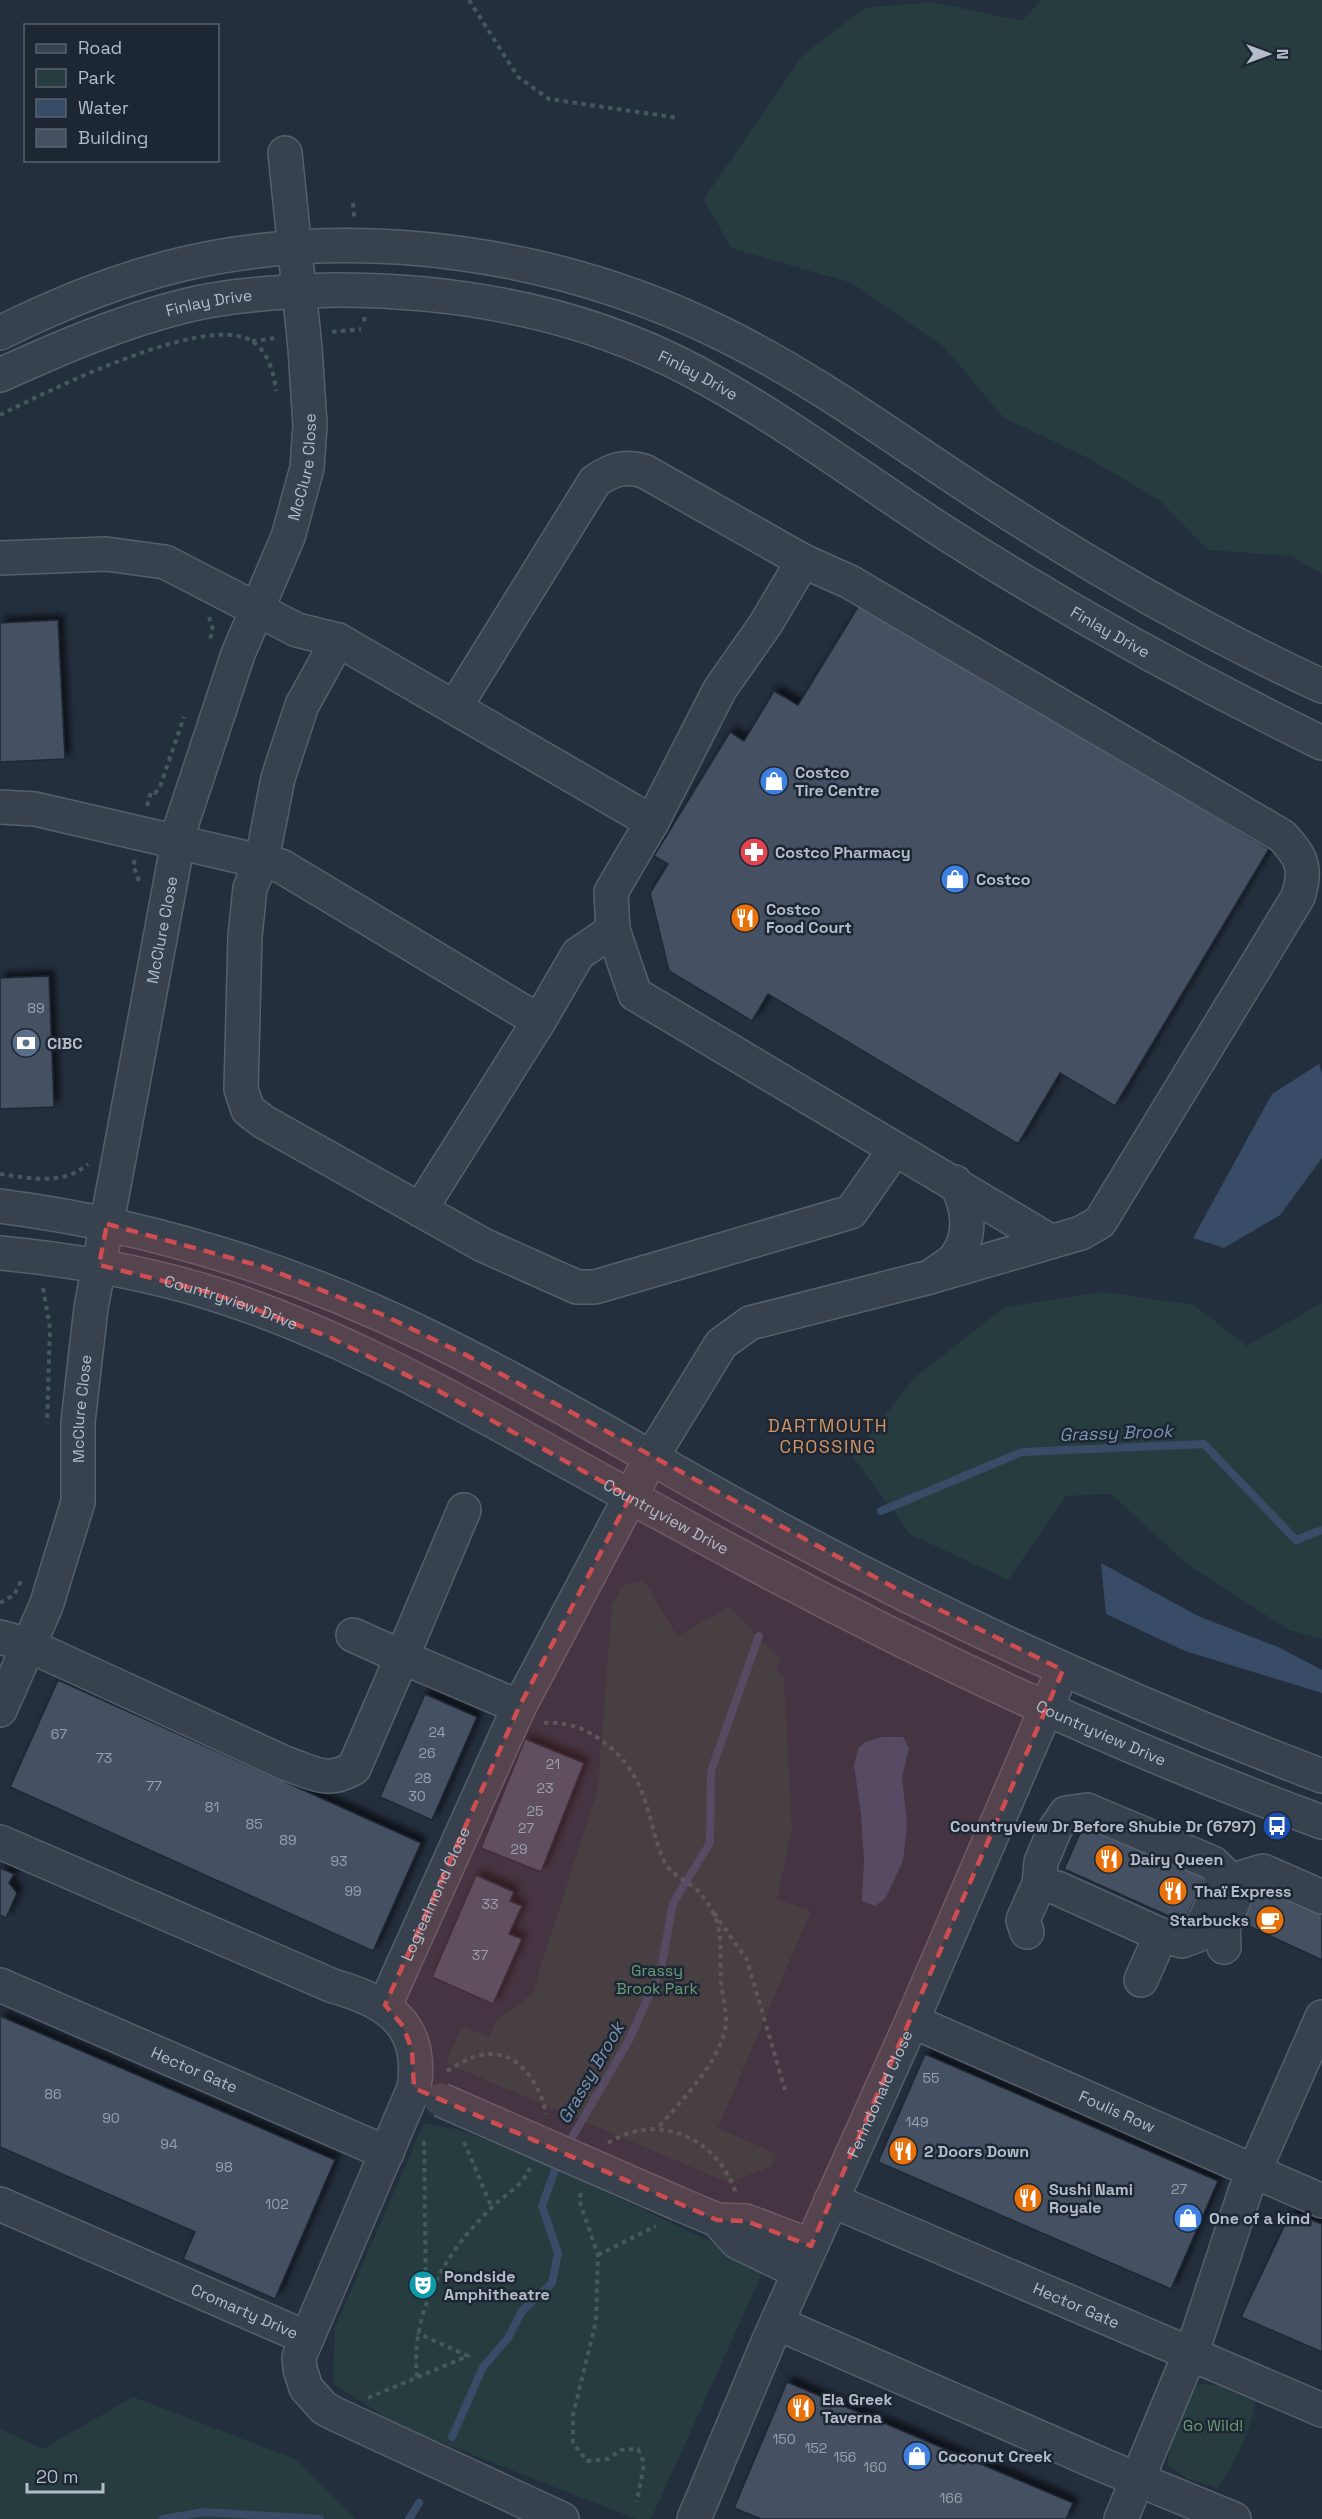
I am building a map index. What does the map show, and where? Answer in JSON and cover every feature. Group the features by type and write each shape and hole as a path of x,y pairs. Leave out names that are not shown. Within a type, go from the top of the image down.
{"street":[{"name":"McClure Close","path":"0,1710 19,1672 14,1641 46,1606 78,1502 78,1422 85,1348 178,842 238,654 288,537 307,468 310,425 300,291 285,153"},
{"path":"0,333 69,302 146,274 225,257 295,248 389,248 473,256 588,282 681,315 721,333 799,376 995,504 1114,578 1230,642 1322,686"},
{"name":"Finlay Drive","path":"0,375 77,341 149,316 221,298 300,291 411,292 492,302 574,321 655,352 694,371 769,416 951,536 1103,627 1221,692 1322,743"},
{"name":"Logiealmond Close","path":"385,2005 527,1715 630,1497 651,1458 721,1344 750,1323 930,1277 1081,1233 1100,1222 1112,1206 1298,897 1304,878 1299,853 1282,836 850,582 803,561 644,471 630,467 614,469 595,481 455,707"},
{"path":"0,558 106,554 165,562 216,604 257,608 297,630 338,640 652,822"},
{"path":"803,561 765,625 720,689 652,822 611,892 613,930 635,994 1050,1241"},
{"path":"338,640 302,705 278,778 262,860 250,888 245,937 241,1089 248,1110 264,1122 483,1245 577,1287 595,1287 851,1212 896,1149"},
{"path":"0,807 35,809 281,866 539,1021"},
{"path":"420,1210 539,1021 578,954 613,930"},
{"path":"930,1277 956,1258 968,1230 963,1197 954,1182"},
{"path":"0,1206 107,1224 181,1241 245,1261 371,1310 466,1355 835,1558 1063,1670 1322,1776"},
{"name":"Countryview Drive","path":"0,1253 99,1265 212,1293 327,1336 437,1390 812,1595 1046,1707 1196,1773 1322,1822"},
{"path":"14,1641 287,1764 318,1775 337,1777 354,1768 464,1510"},
{"path":"353,1635 527,1715"},
{"name":"Ferindonald Close","path":"694,2519 805,2259 912,2021 1063,1670"},
{"path":"1027,1932 1023,1920 1039,1884 1041,1862 1055,1829 1066,1813 1087,1810 1213,1863 1222,1872 1222,1884 1198,1935 1182,1941 1161,1935 1057,1888 1039,1884"},
{"path":"0,1842 333,1986 385,2005 403,2026 412,2050 416,2073 431,2089 668,2214 727,2208 805,2259"},
{"path":"1224,1947 1223,1928 1243,1877 1263,1871 1322,1898"},
{"path":"1142,1980 1161,1935"},
{"name":"Hector Gate","path":"0,1985 387,2153"},
{"path":"1121,2519 1190,2354 1242,2201 1322,2017"},
{"name":"Foulis Row","path":"912,2021 1322,2201"},
{"path":"307,2338 387,2153 431,2089"},
{"name":"Hector Gate","path":"831,2200 1322,2410"},
{"name":"Cromarty Drive","path":"0,2204 307,2338 299,2356 300,2369 306,2388 324,2408 562,2519"},
{"path":"777,2324 1137,2480 1234,2519"}],"path":[{"path":"469,0 518,77 549,99 679,118"},
{"path":"0,415 138,354 222,333 252,341 266,355 274,375 278,399"},
{"path":"39,1285 44,1289 50,1328 47,1433"},
{"path":"0,1604 14,1595 26,1574"},
{"path":"527,1715 567,1723 588,1731 619,1756 638,1782 665,1864 696,1890 747,1960 785,2090"},
{"path":"658,2128 699,2077 718,2049 726,2023 721,1980 722,1940 711,1908"},
{"path":"431,2089 447,2071 470,2058 488,2054 501,2055 516,2062 531,2077 544,2102 549,2125"},
{"path":"601,2147 624,2133 658,2128 690,2137 717,2158 727,2208"},
{"path":"424,2135 426,2302"},
{"path":"463,2140 492,2208"},
{"path":"417,2377 414,2356 417,2333 426,2302 458,2243 527,2177 534,2159"},
{"path":"582,2191 579,2200 598,2255 596,2321 573,2415 573,2443 586,2461 609,2459 621,2450 638,2449 644,2463 637,2502"},
{"path":"598,2255 668,2214"},
{"path":"362,2400 468,2356 417,2333"}],"highlighted area":[{"path":"107,1224 264,1267 381,1314 466,1355 897,1589 1063,1670 811,2246 746,2221 717,2220 414,2088 412,2050 403,2026 385,2005 519,1707 630,1497 437,1390 327,1336 212,1293 99,1265"}],"green space":[{"path":"1041,0 1322,0 1322,574 1292,556 1208,550 1159,500 1090,459 1003,417 944,347 852,283 731,248 704,199 803,55 864,8 933,2 1022,21"},
{"path":"1103,1292 1194,1305 1247,1346 1322,1303 1322,1639 1289,1630 1188,1565 1111,1494 1066,1496 1008,1580 910,1534 853,1457 914,1378 1005,1307"},
{"name":"Grassy Brook Park","path":"644,1580 677,1636 729,1607 781,1660 776,1668 784,1679 792,1829 777,1899 811,1911 718,2128 777,2154 772,2166 729,2183 446,2063 462,2026 489,2037 497,2020 532,1994 598,1788 612,1605 622,1586"},
{"path":"424,2123 459,2130 525,2154 765,2267 651,2519 636,2519 397,2425 333,2383 335,2327"},
{"name":"Go Wild!","path":"1198,2384 1217,2385 1256,2402 1241,2447 1231,2468 1217,2488 1188,2479 1168,2465 1177,2423"},
{"path":"133,2397 295,2459 356,2519 0,2519 0,2429 43,2449"}],"water":[{"path":"1319,1064 1322,1073 1322,1158 1280,1215 1224,1248 1193,1238 1272,1094"},
{"path":"1101,1563 1198,1616 1278,1647 1322,1670 1322,1693 1185,1651 1106,1614"},
{"path":"882,1737 903,1737 909,1748 902,1777 907,1824 903,1861 885,1899 875,1906 862,1901 864,1861 861,1814 854,1765 858,1749 865,1742"}],"building":[{"name":"Costco","path":"861,602 1269,849 1115,1106 1060,1073 1018,1144 768,994 752,1021 669,971 650,893 668,864 654,856 730,732 744,741 774,691 798,705"},
{"path":"58,620 65,759 0,762 0,623"},
{"name":"CIBC","path":"49,976 54,1107 0,1109 0,978"},
{"path":"58,1680 421,1843 373,1951 10,1787"},
{"path":"425,1694 477,1717 432,1820 380,1797"},
{"path":"525,1739 584,1763 541,1872 481,1848"},
{"path":"1086,1820 1206,1875 1184,1923 1064,1869"},
{"path":"0,1868 14,1874 9,1883 17,1893 6,1918 0,1915"},
{"path":"476,1875 514,1892 510,1901 522,1906 509,1934 522,1939 493,2004 432,1977"},
{"path":"1259,1879 1322,1908 1322,1960 1240,1922"},
{"path":"0,2016 335,2160 275,2299 183,2259 195,2232 0,2147"},
{"path":"925,2054 1218,2181 1171,2289 878,2162"},
{"path":"1291,2212 1322,2224 1322,2352 1241,2317"},
{"path":"787,2382 1073,2503 1066,2519 761,2519 734,2508"}],"waterway":[{"name":"Grassy Brook","path":"881,1511 1022,1452 1204,1444 1296,1540 1322,1530"},
{"name":"Grassy Brook","path":"567,2146 629,2040 661,1969 673,1903 710,1843 711,1771 759,1636"},
{"name":"Grassy Brook","path":"452,2437 483,2367 508,2338 522,2311 552,2283 558,2253 542,2206 559,2159"},
{"name":"Grassy Brook","path":"409,2519 419,2503"},
{"name":"Grassy Brook","path":"163,2519 204,2512 320,2519"}],"place":[{"name":"Costco Tire Centre","path":"774,781"},
{"name":"Costco Pharmacy","path":"754,852"},
{"name":"Costco","path":"955,879"},
{"name":"Costco Food Court","path":"745,918"},
{"name":"CIBC","path":"26,1043"},
{"name":"Countryview Dr Before Shubie Dr (6797)","path":"1277,1826"},
{"name":"Dairy Queen","path":"1109,1859"},
{"name":"Thaï Express","path":"1173,1891"},
{"name":"Starbucks","path":"1270,1920"},
{"name":"2 Doors Down","path":"903,2151"},
{"name":"Sushi Nami Royale","path":"1028,2198"},
{"name":"One of a kind","path":"1188,2218"},
{"name":"Pondside Amphitheatre","path":"423,2285"},
{"name":"Ela Greek Taverna","path":"801,2408"},
{"name":"Coconut Creek","path":"917,2456"}],"district":[{"name":"DARTMOUTH CROSSING","path":"828,1436"}]}
